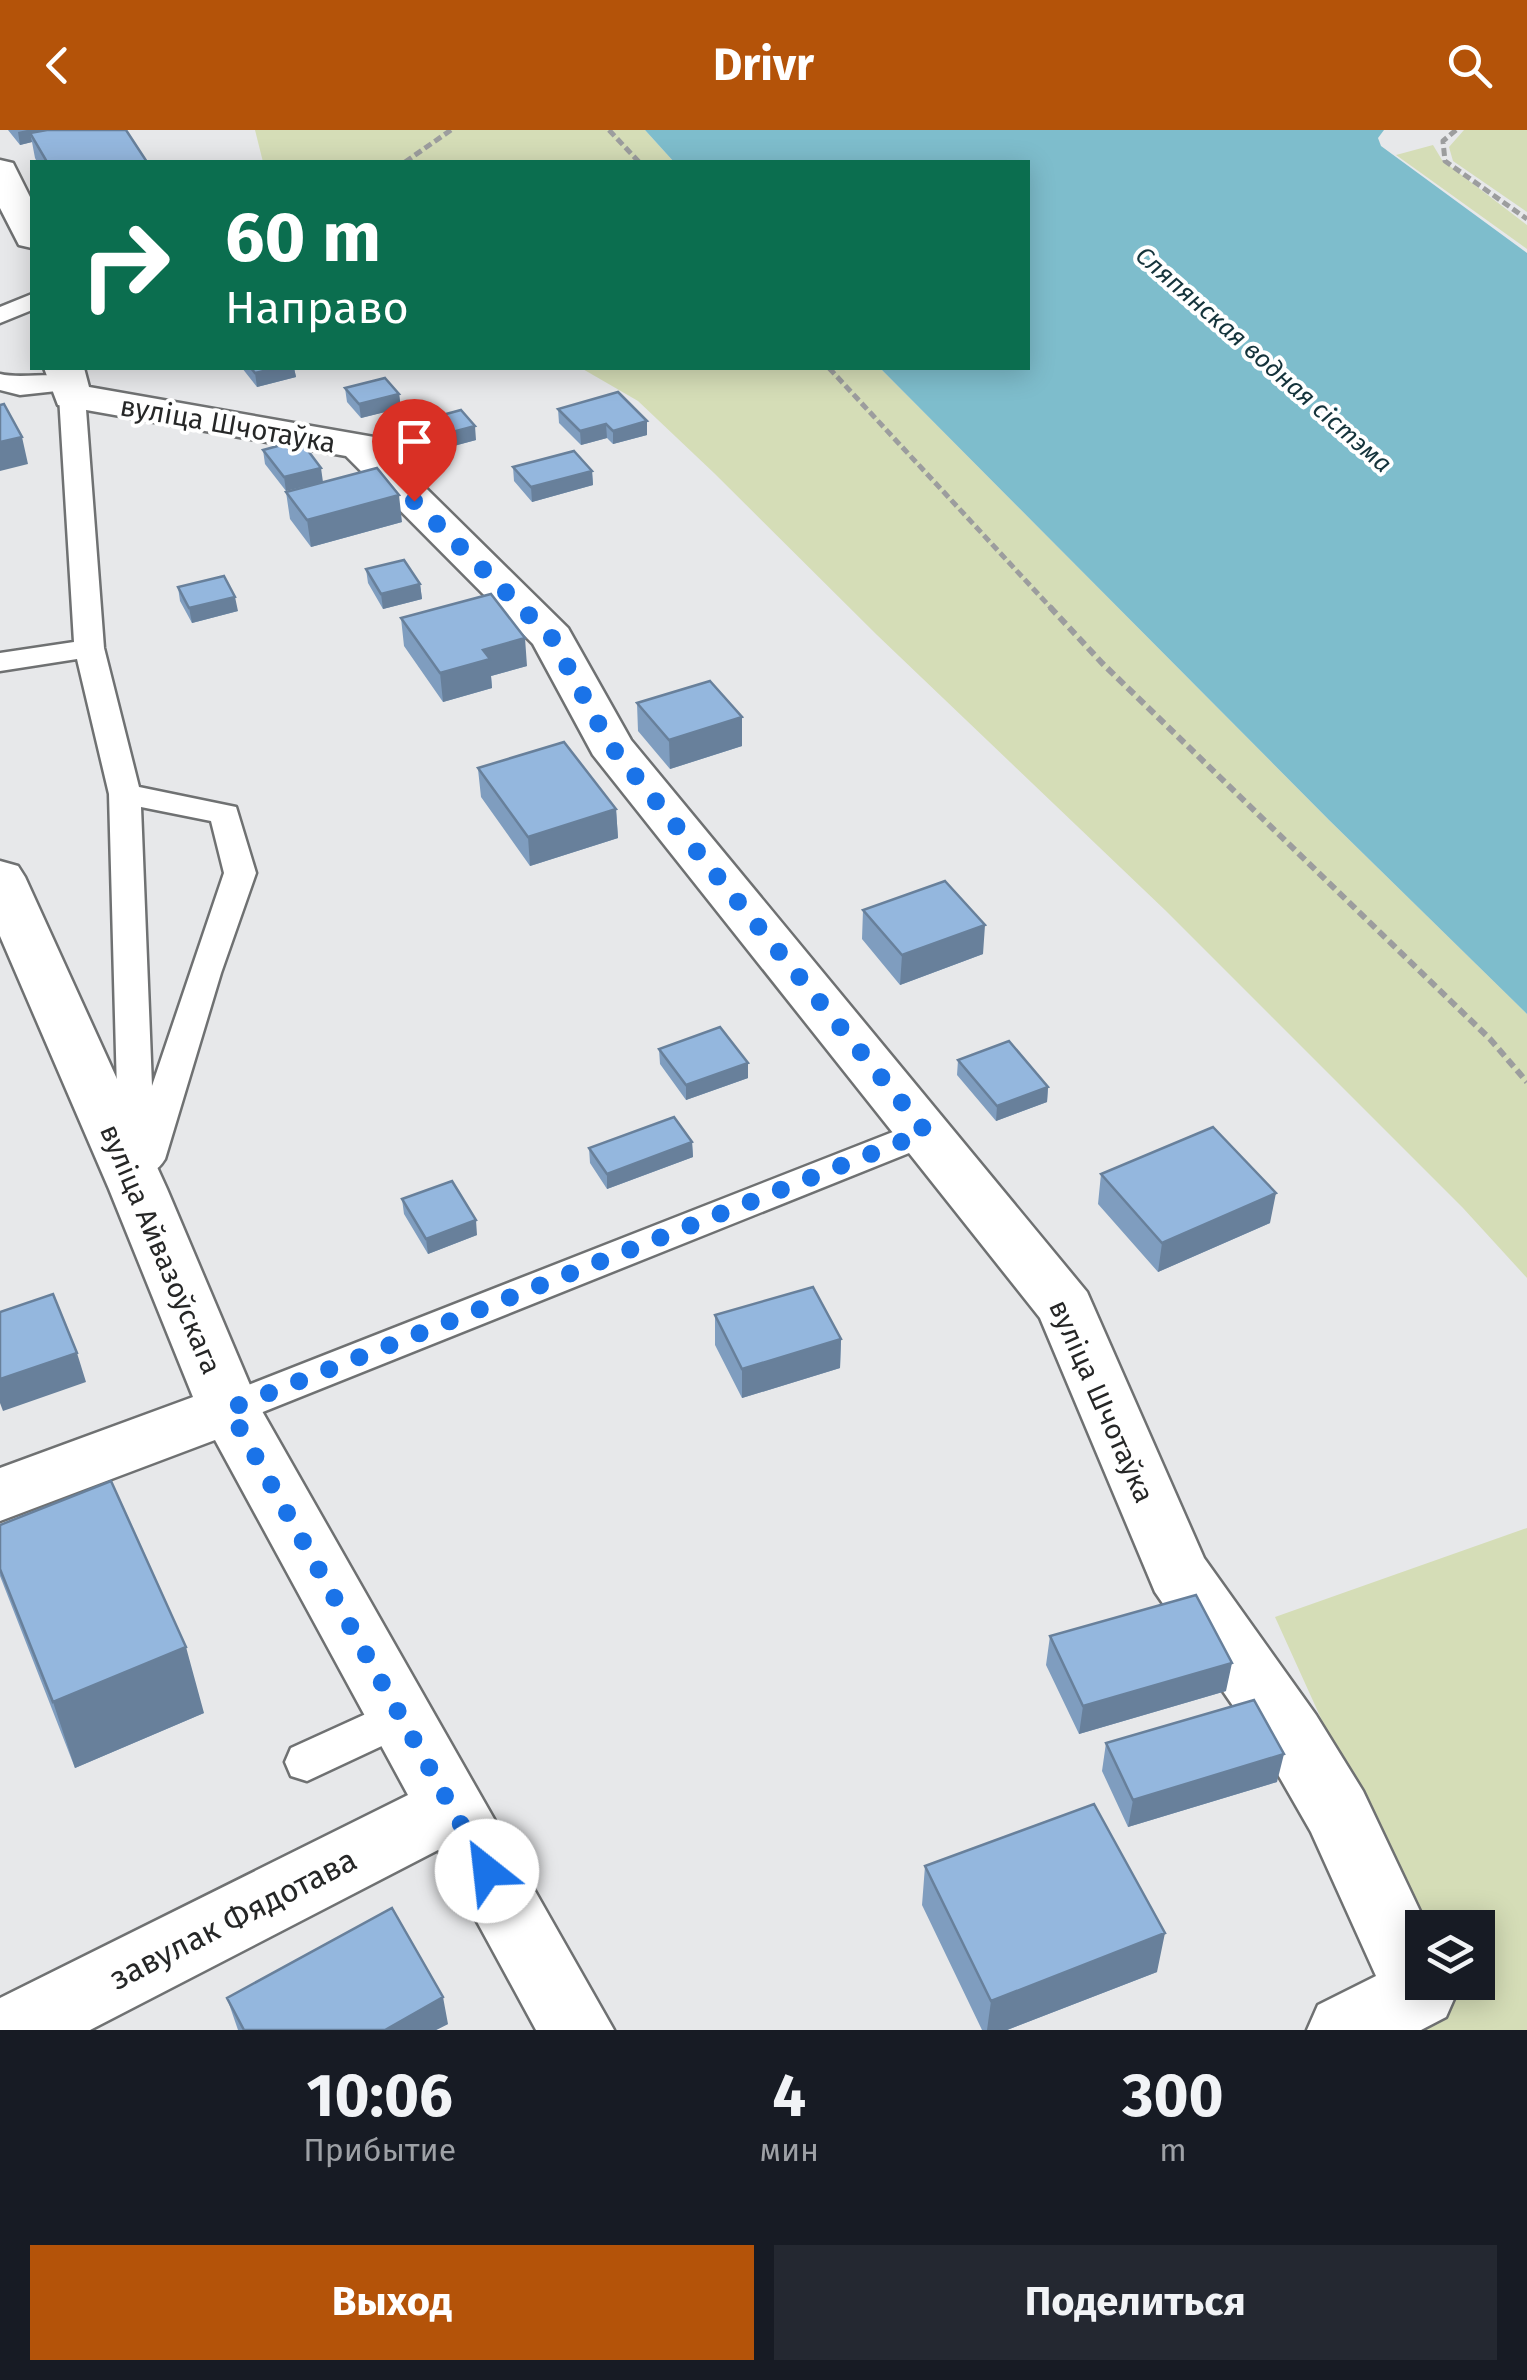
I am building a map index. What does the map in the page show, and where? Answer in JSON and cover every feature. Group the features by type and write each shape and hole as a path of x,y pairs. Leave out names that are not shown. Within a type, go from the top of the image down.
{"street":[{"path":"0,171 30,234"},
{"name":"вуліца Шчотаўка","path":"67,382 359,446 552,638 610,745 1066,1308 1178,1574 1292,1736 1338,1814 1420,1992 1345,2030"},
{"name":"вуліца Айвазоўскага","path":"0,877 138,1189 229,1409 576,2030"},
{"path":"0,1495 229,1409"},
{"name":"завулак Фядотава","path":"14,2030 452,1808"}],"lane":[{"path":"0,316 30,302"},
{"path":"0,382 20,387 67,382 89,648 125,794 138,1189"},
{"path":"0,662 89,648"},
{"path":"125,794 225,814 240,873 198,991 138,1189"},
{"path":"229,1409 926,1132"},
{"path":"307,1762 401,1717"}],"path":[{"path":"406,160 451,130"},
{"path":"610,130 637,160"},
{"path":"1456,130 1443,141 1440,151 1445,161 1527,219"},
{"path":"831,370 1102,664 1490,1039 1527,1082"}],"green space":[{"path":"255,130 645,130 672,160 262,160"},
{"path":"1464,130 1527,130 1527,212 1453,161 1449,147"},
{"path":"1433,145 1442,160 1527,225 1527,249 1396,155"},
{"path":"584,370 882,370 1527,1014 1527,1278 1463,1208 1165,910 638,401"},
{"path":"1527,1528 1527,2030 1408,2030 1453,2007 1450,2000 1495,2000 1495,1910 1408,1910 1275,1617"}],"water":[{"name":"Сляпянская водная сістэма","path":"645,130 1384,130 1378,138 1381,146 1527,253 1527,1014 882,370 1030,370 1030,160 672,160"}],"building":[{"path":"126,130 146,160 46,160 30,133"},
{"path":"385,378 399,394 359,404 345,388"},
{"path":"618,392 647,421 613,431 606,424 580,431 558,409"},
{"path":"4,404 22,437 0,442 0,405"},
{"path":"461,410 475,426 411,443 398,427"},
{"path":"300,440 321,468 284,477 263,450"},
{"path":"574,451 592,471 531,487 513,467"},
{"path":"377,468 399,495 307,520 286,492"},
{"path":"404,560 420,584 381,594 366,569"},
{"path":"224,576 235,597 189,608 178,587"},
{"path":"491,594 525,638 483,650 490,659 440,673 401,618"},
{"path":"710,681 742,717 669,740 637,703"},
{"path":"564,742 616,809 528,837 478,768"},
{"path":"945,881 985,925 902,955 863,910"},
{"path":"720,1027 748,1063 686,1085 659,1049"},
{"path":"1009,1041 1048,1087 997,1106 958,1060"},
{"path":"674,1117 692,1142 607,1174 589,1148"},
{"path":"1213,1127 1276,1193 1162,1243 1101,1174"},
{"path":"452,1181 476,1220 426,1239 402,1199"},
{"path":"813,1287 841,1339 742,1369 715,1315"},
{"path":"53,1294 77,1353 0,1379 0,1312"},
{"path":"111,1481 186,1647 53,1702 0,1569 0,1525"},
{"path":"1196,1595 1232,1663 1083,1706 1050,1636"},
{"path":"1254,1700 1284,1754 1133,1800 1106,1743"},
{"path":"1094,1804 1165,1933 991,2001 925,1866"},
{"path":"392,1908 443,1997 385,2030 244,2030 227,1998"}],"route":[{"path":"414,501 552,638 610,745 926,1132 229,1409 487,1871"}]}
